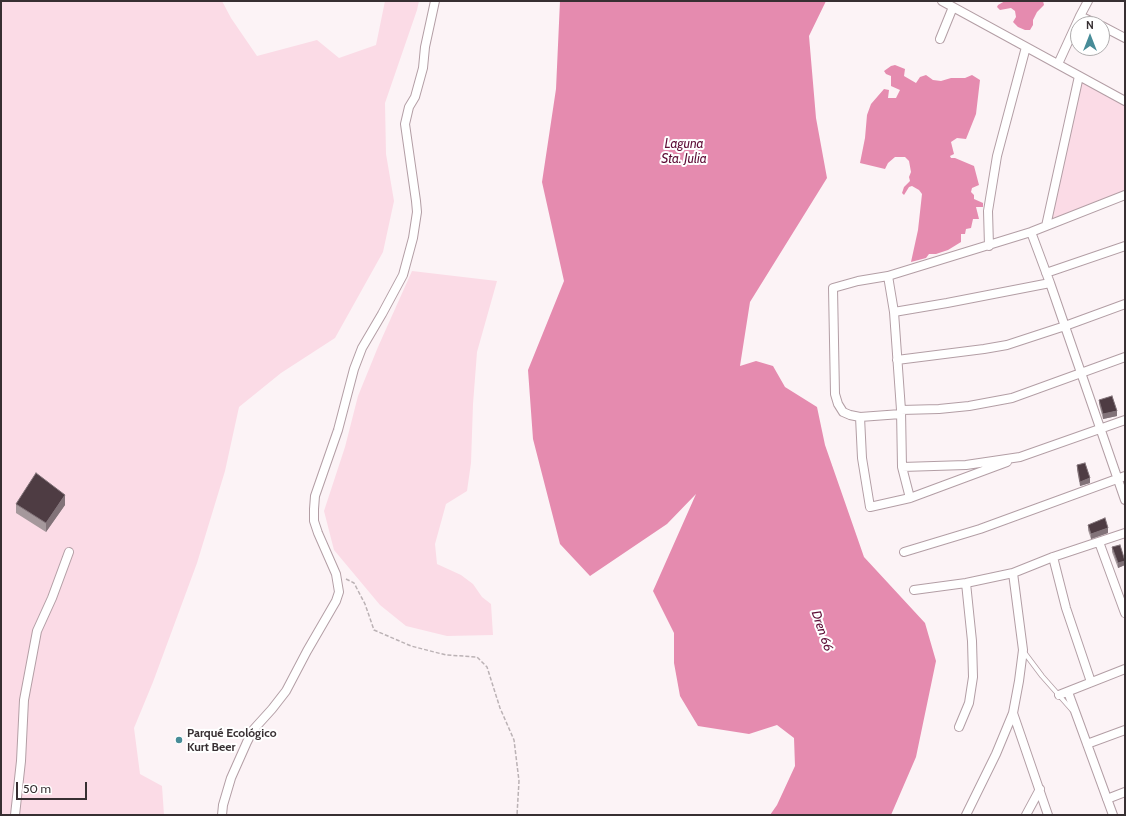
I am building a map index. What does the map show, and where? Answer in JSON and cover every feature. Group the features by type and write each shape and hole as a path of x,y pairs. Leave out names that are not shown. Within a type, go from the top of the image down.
{"street":[{"path":"222,815 223,805 231,778 252,730 272,709 286,691 336,601 339,592 336,574 314,521 315,496 338,430 362,348 403,275 413,238 417,212 405,124 409,107 414,97 423,68 425,47 435,1"},
{"path":"942,1 1125,100"},
{"path":"1080,16 1088,1"},
{"path":"940,39 953,7"},
{"path":"1110,30 1125,38"},
{"path":"1058,64 1070,38"},
{"path":"989,246 988,211 997,156 1026,47"},
{"path":"1046,226 1079,76"},
{"path":"1125,195 1031,232 989,246 888,276 858,281 833,288 835,394 843,412 860,417 969,406 1012,398 1125,357"},
{"path":"1031,232 1100,429 1121,478 1125,500"},
{"path":"1046,273 1125,246"},
{"path":"888,276 894,312 901,412 902,467 910,498"},
{"path":"894,312 947,304 1050,283"},
{"path":"897,360 1007,345 1125,304"},
{"path":"860,417 862,458 870,507 910,498 1125,420"},
{"path":"902,467 966,465 1020,457"},
{"path":"904,552 980,529 1121,478"},
{"path":"914,590 966,583 1013,573 1053,557 1125,533"},
{"path":"1099,542 1125,613"},
{"path":"15,815 21,760 24,700 37,631 52,598 69,552"},
{"path":"1053,557 1066,608 1090,682"},
{"path":"966,815 996,754 1013,713 1023,650 1013,573"},
{"path":"960,727 969,703 973,677 972,641 966,583"},
{"path":"1059,695 1125,669"},
{"path":"1068,692 1113,815"},
{"path":"1013,713 1048,815"},
{"path":"1087,744 1125,730"},
{"path":"1026,815 1040,789"},
{"path":"1107,798 1125,792"}],"lane":[{"path":"1023,650 1042,676 1077,716"}],"path":[{"path":"336,574 354,583 366,604 374,630 411,646 446,655 477,657 487,667 500,708 514,740 519,781 517,815"}],"shaded area":[{"path":"1,1 222,1 231,18 257,56 317,40 339,58 376,45 385,1 419,1 385,103 386,154 394,201 383,252 335,338 281,373 239,407 225,471 197,563 153,682 134,728 140,774 162,786 164,815 1,815"},
{"path":"1081,80 1125,104 1125,192 1051,221"},
{"path":"412,271 497,281 477,352 471,463 467,491 446,504 435,544 437,564 461,575 473,584 482,597 491,604 493,635 447,636 406,626 380,605 334,550 324,511 345,447 358,396"}],"water":[{"name":"Laguna Sta. Julia","path":"560,1 826,1 809,36 816,118 827,178 750,302 740,366 756,361 773,366 785,387 817,407 825,445 864,557 925,623 936,661 916,757 891,815 770,815 777,805 795,766 794,738 777,725 749,734 698,726 680,696 674,663 674,633 653,591 696,494 667,524 590,576 560,544 533,439 528,370 564,281 542,182 556,89"},
{"path":"1005,1 1043,1 1044,5 1037,12 1030,30 1025,30 1018,27 1013,22 1016,17 1015,11 1011,8 1000,10 997,7"},
{"path":"895,65 905,69 904,76 916,83 920,77 926,75 933,80 941,81 951,78 965,78 972,75 980,80 976,114 966,139 957,138 951,142 954,154 950,156 951,158 955,158 974,166 979,185 972,188 971,192 974,195 974,199 983,203 983,207 976,207 979,219 973,219 971,228 966,229 965,234 961,234 961,242 948,250 936,254 929,254 926,258 911,262 918,230 922,194 919,190 912,186 909,187 904,195 902,193 904,187 910,181 909,177 911,172 909,161 905,157 895,157 888,163 885,169 860,163 865,138 867,115 871,104 884,89 889,90 888,98 896,98 900,90 891,86 891,76 886,74 884,71"}],"building":[{"path":"1112,396 1117,411 1103,414 1099,400"},
{"path":"1085,463 1090,478 1080,482 1077,465"},
{"path":"36,473 65,495 46,523 16,504"},
{"path":"1105,518 1108,528 1091,534 1088,525"},
{"path":"1120,545 1125,561 1118,563 1112,547"}],"place":[{"name":"Parqué Ecológico Kurt Beer","path":"179,740"}],"water label":[{"name":"Dren 66","path":"822,631"}]}
